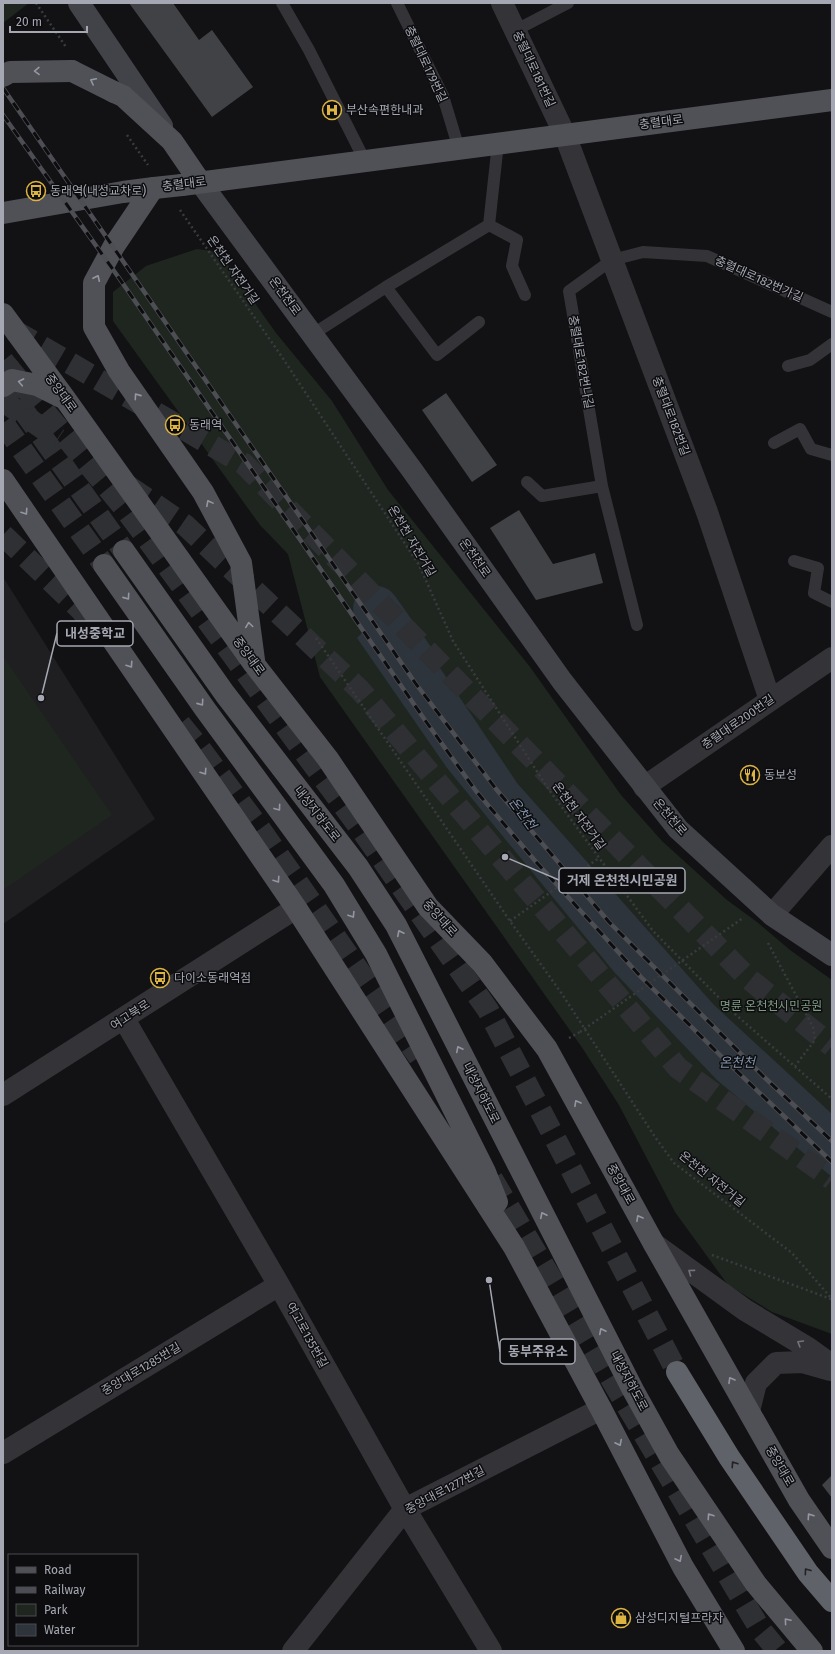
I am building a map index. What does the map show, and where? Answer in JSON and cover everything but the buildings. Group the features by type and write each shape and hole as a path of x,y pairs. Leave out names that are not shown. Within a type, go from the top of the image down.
{"highway":[{"path":"677,1372 729,1457 808,1574 832,1601"}],"main road":[{"path":"3,76 10,72 71,62 114,92 123,96 172,141 191,184"},
{"name":"충렬대로","path":"3,213 123,192 152,182 191,184 498,143 830,102"},
{"path":"152,182 94,283 94,327 119,371 203,492 241,563 254,664"},
{"name":"중앙대로","path":"3,314 254,664 328,759 428,907 482,963 547,1049 654,1244 799,1500 832,1548"},
{"path":"3,386 12,380 37,385 66,400"},
{"path":"3,480 296,908 514,1247 601,1409 683,1567 734,1651"},
{"name":"내성지하도로","path":"124,551 225,694 358,867 396,925 633,1390 669,1455 756,1584 812,1651"},
{"path":"104,565 205,709 334,885 376,954 485,1172 514,1247"}],"street":[{"path":"79,3 172,141"},
{"name":"충렬대로181번길","path":"502,3 565,135"},
{"name":"충렬대로182번길","path":"565,135 707,512 770,700"},
{"name":"온천천로","path":"191,184 313,334 562,681 678,829 772,915 832,955"},
{"name":"충렬대로200번길","path":"644,787 832,658"},
{"path":"772,915 832,846"},
{"name":"여고북로","path":"3,1095 296,908"},
{"name":"여고로135번길","path":"124,1019 279,1285 405,1509 491,1651"},
{"path":"654,1244 745,1310 808,1348 832,1365"},
{"name":"중앙대로1285번길","path":"3,1453 279,1285"},
{"path":"749,1411 756,1383 776,1363 802,1362 832,1371"},
{"name":"중앙대로1277번길","path":"293,1651 405,1509 601,1409"}],"lane":[{"path":"282,3 309,50 365,161"},
{"name":"충렬대로179번길","path":"397,3 442,96 459,149"},
{"path":"516,30 568,3"},
{"path":"489,225 498,143"},
{"path":"313,334 386,287 489,225"},
{"path":"489,225 517,240 512,266 525,295"},
{"name":"충렬대로182번가길","path":"612,260 643,252 707,256 832,312"},
{"name":"충렬대로182번나길","path":"612,260 569,291 602,486 638,625"},
{"path":"386,287 437,355 479,322"},
{"path":"788,366 810,360 832,344"},
{"path":"774,443 800,429 810,449 832,455"},
{"path":"527,482 542,496 602,486"},
{"path":"794,562 818,568 814,593 832,602"}],"path":[{"path":"36,3 71,62"},
{"path":"123,129 152,182"},
{"name":"온천천 자전거길","path":"178,207 282,357 419,565 453,641 546,787 653,931 735,1014 832,1099"},
{"name":"온천천 자전거길","path":"316,638 510,921 562,994 655,1137 674,1163 792,1253 832,1299"},
{"path":"510,921 599,858"},
{"path":"772,915 763,934 813,1028 815,1040 794,1066"},
{"path":"580,1032 743,918"},
{"name":"온천천 자전거길","path":"708,1253 832,1299"}],"shaded area":[{"path":"3,577 155,819 3,924"}],"green space":[{"path":"3,3 29,3 3,23"},
{"name":"명륜 온천천시민공원","path":"197,249 219,252 276,333 332,401 388,490 530,667 621,795 662,841 727,900 757,922 790,950 832,980 832,1334 772,1312 728,1285 675,1212 619,1105 581,1046 320,677 288,554 260,525 113,321 113,292 146,266"},
{"path":"3,656 112,815 3,890"}],"water":[{"name":"온천천","path":"396,606 424,644 517,783 714,1005 832,1114 832,1177 717,1080 615,973 447,768 357,638 379,615"}],"waterway":[{"name":"온천천","path":"376,609 417,667"}],"tunnel":[{"path":"13,330 244,464 749,979 832,1046"},
{"path":"3,361 126,510 363,832 488,1010 677,1372"},
{"path":"3,382 124,551"},
{"path":"3,401 58,439"},
{"path":"3,423 104,565"},
{"path":"128,486 185,525 360,690 678,1068 832,1179"},
{"path":"3,535 81,610 94,626"},
{"path":"180,724 260,829 419,1057"},
{"path":"492,1179 760,1629 778,1651"}],"railway":[{"path":"3,88 416,684 496,789 609,922 763,1076 832,1141"},
{"path":"3,115 119,278 427,723 476,791 537,863 641,977 832,1162"}],"place":[{"name":"부산속편한내과","path":"332,110"},
{"name":"동래역(내성교차로)","path":"36,191"},
{"name":"동래역","path":"175,425"},
{"name":"내성중학교","path":"41,698"},
{"name":"동보성","path":"750,775"},
{"name":"거제 온천천시민공원","path":"505,857"},
{"name":"다이소동래역점","path":"160,978"},
{"name":"동부주유소","path":"489,1280"},
{"name":"삼성디지털프라자","path":"621,1618"}]}
